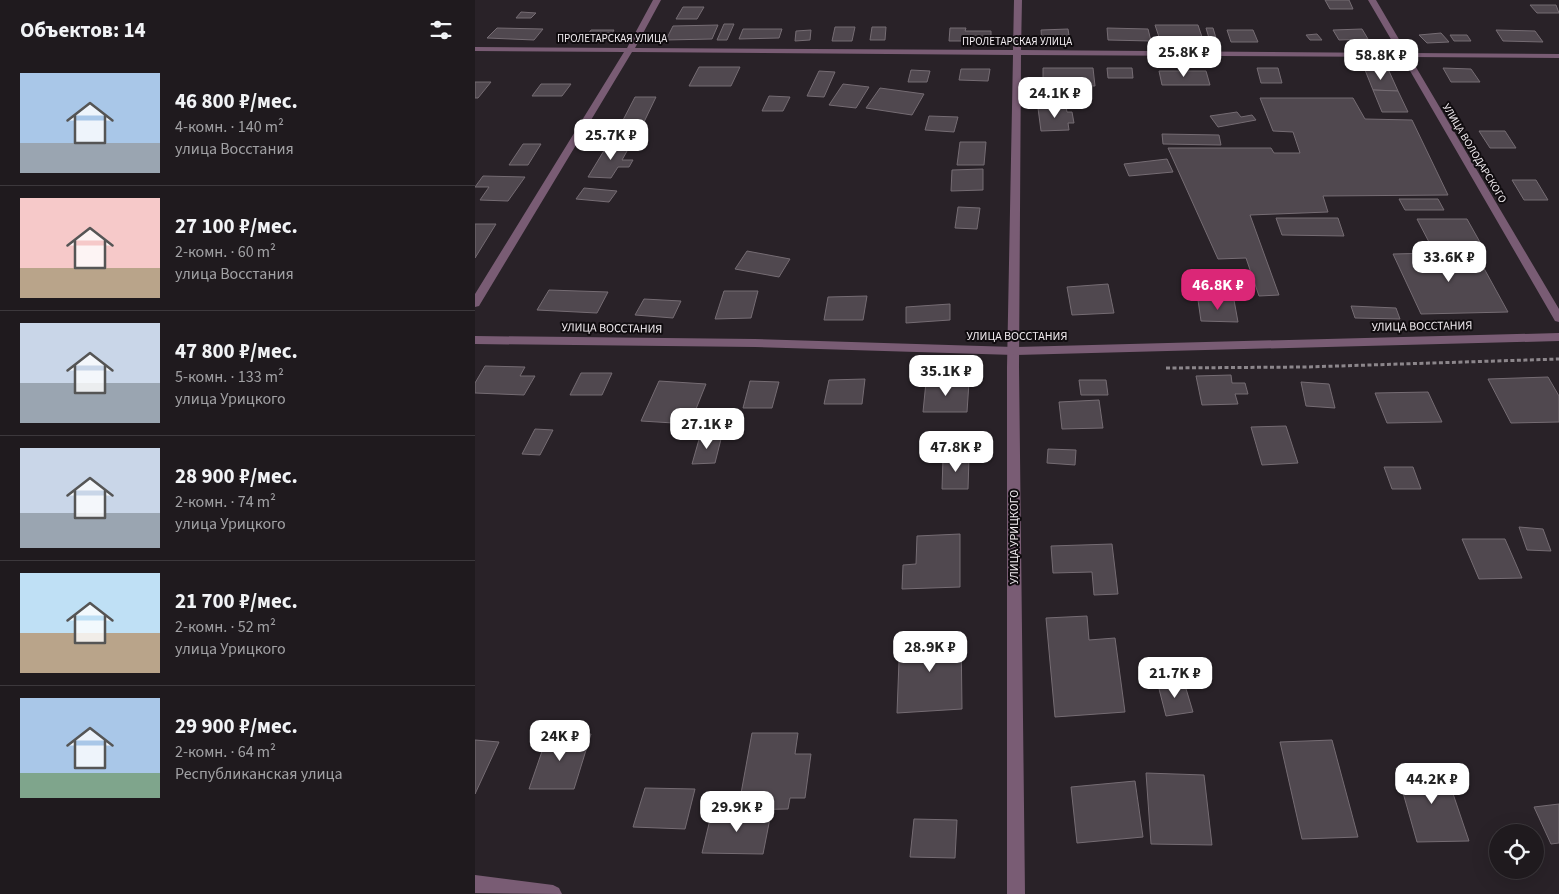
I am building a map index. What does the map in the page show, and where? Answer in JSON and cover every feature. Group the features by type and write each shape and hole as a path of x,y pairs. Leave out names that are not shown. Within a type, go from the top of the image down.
{"street":[{"path":"475,303 630,49 657,0"},
{"name":"УЛИЦА УРИЦКОГО","path":"1016,894 1013,318 1018,0"},
{"name":"УЛИЦА ВОЛОДАРСКОГО","path":"1372,0 1559,318"},
{"name":"ПРОЛЕТАРСКАЯ УЛИЦА","path":"475,49 1559,56"},
{"name":"УЛИЦА ВОССТАНИЯ","path":"475,340 755,343 1014,351 1559,337"},
{"path":"475,884 553,894"}],"path":[{"path":"1161,368 1306,367 1559,359"}],"building":[{"path":"1325,0 1349,0 1353,9 1330,9"},
{"path":"1530,5 1556,5 1559,13 1537,13"},
{"path":"683,7 704,7 697,19 676,19"},
{"path":"521,12 536,13 531,18 516,18"},
{"path":"724,24 734,24 727,40 717,40"},
{"path":"718,25 712,39 666,40 673,26"},
{"path":"1155,25 1198,25 1203,40 1160,40"},
{"path":"835,27 855,27 852,41 832,41"},
{"path":"872,27 886,27 885,40 870,40"},
{"path":"497,28 543,29 534,40 487,38"},
{"path":"950,28 966,28 965,31 991,31 991,41 949,41"},
{"path":"1107,28 1148,29 1151,41 1108,40"},
{"path":"1206,28 1213,28 1216,38 1209,38"},
{"path":"743,29 782,29 779,38 739,39"},
{"path":"1068,29 1070,42 1042,43 1041,30"},
{"path":"1362,29 1368,39 1339,40 1333,30"},
{"path":"591,30 614,30 609,39 585,39"},
{"path":"811,30 810,40 795,41 796,31"},
{"path":"1227,30 1253,30 1258,42 1231,42"},
{"path":"1496,30 1535,31 1543,42 1503,41"},
{"path":"1441,33 1449,42 1427,43 1419,35"},
{"path":"1317,34 1322,40 1310,40 1306,35"},
{"path":"1450,35 1467,35 1471,41 1454,41"},
{"path":"699,67 740,67 731,86 689,86"},
{"path":"1043,68 1093,68 1095,86 1083,86 1082,78 1043,78"},
{"path":"1107,68 1132,68 1133,78 1108,78"},
{"path":"1257,68 1278,68 1282,83 1261,83"},
{"path":"1443,68 1471,69 1480,82 1451,82"},
{"path":"961,69 990,69 988,81 959,80"},
{"path":"911,70 930,71 927,82 908,82"},
{"path":"1365,70 1389,71 1398,91 1373,90"},
{"path":"819,71 835,72 824,97 807,96"},
{"path":"1159,71 1206,71 1210,85 1162,85"},
{"path":"475,82 491,82 478,98 475,98"},
{"path":"541,84 571,84 562,96 532,96"},
{"path":"843,84 869,87 856,108 829,105"},
{"path":"880,88 924,94 912,115 866,108"},
{"path":"1373,90 1398,91 1408,112 1382,112"},
{"path":"769,96 790,97 783,111 762,111"},
{"path":"635,97 656,97 644,122 622,122"},
{"path":"1260,98 1353,98 1365,119 1412,120 1448,195 1323,196 1328,212 1250,215 1279,295 1259,296 1246,258 1218,259 1168,148 1271,148 1274,153 1300,153 1293,132 1273,131"},
{"path":"1066,107 1067,112 1072,112 1074,123 1068,123 1069,130 1041,131 1038,108"},
{"path":"1237,112 1241,117 1252,115 1256,120 1218,127 1210,116"},
{"path":"929,116 958,117 954,132 925,130"},
{"path":"1479,131 1505,131 1516,148 1490,148"},
{"path":"1162,134 1219,135 1221,145 1163,144"},
{"path":"960,142 986,142 984,165 957,165"},
{"path":"523,144 541,144 528,165 509,165"},
{"path":"608,144 631,144 622,160 633,160 629,167 618,167 611,178 588,177"},
{"path":"1167,159 1173,172 1129,176 1124,164"},
{"path":"983,169 983,190 951,191 952,170"},
{"path":"483,176 525,177 508,201 480,200 489,187 475,187"},
{"path":"1512,180 1536,180 1548,200 1524,200"},
{"path":"584,188 617,191 609,202 576,199"},
{"path":"1399,199 1438,199 1444,210 1405,210"},
{"path":"958,207 980,208 977,229 955,228"},
{"path":"1276,218 1338,218 1344,236 1282,235"},
{"path":"1417,219 1467,219 1481,244 1430,244"},
{"path":"475,224 496,224 475,258"},
{"path":"747,251 790,259 779,277 735,269"},
{"path":"1475,252 1508,312 1421,314 1393,254"},
{"path":"1108,284 1114,313 1072,315 1067,287"},
{"path":"549,290 608,292 597,313 537,310"},
{"path":"724,291 758,291 751,318 715,319"},
{"path":"867,296 863,320 824,320 828,297"},
{"path":"644,299 681,301 673,318 635,315"},
{"path":"1198,300 1234,300 1238,322 1201,321"},
{"path":"950,304 950,320 906,323 906,307"},
{"path":"1351,306 1396,308 1400,319 1355,318"},
{"path":"485,366 525,367 520,376 535,376 524,395 475,393 475,383"},
{"path":"581,373 612,373 602,395 570,395"},
{"path":"1231,375 1232,383 1245,383 1248,394 1235,394 1238,404 1202,405 1196,376"},
{"path":"1548,377 1559,396 1559,422 1511,423 1488,379"},
{"path":"865,379 862,404 824,404 829,380"},
{"path":"1079,380 1106,380 1108,395 1081,395"},
{"path":"659,381 706,384 690,424 641,421"},
{"path":"750,381 779,382 772,408 743,408"},
{"path":"926,382 969,382 967,412 923,412"},
{"path":"1301,382 1329,384 1335,408 1306,406"},
{"path":"1428,392 1442,422 1387,423 1375,393"},
{"path":"1099,400 1103,428 1062,429 1059,402"},
{"path":"1286,426 1298,463 1262,465 1251,427"},
{"path":"535,429 553,430 540,455 522,454"},
{"path":"722,435 715,463 692,464 700,436"},
{"path":"1048,449 1076,450 1075,465 1047,463"},
{"path":"943,458 969,458 968,489 942,489"},
{"path":"1384,467 1413,467 1421,489 1392,489"},
{"path":"1519,527 1543,529 1551,551 1527,550"},
{"path":"960,534 960,587 902,589 903,565 916,564 917,536"},
{"path":"1462,539 1505,539 1522,578 1479,579"},
{"path":"1112,544 1118,594 1094,595 1092,572 1053,573 1051,546"},
{"path":"1087,616 1089,640 1115,638 1125,712 1055,717 1046,618"},
{"path":"961,632 962,709 897,713 900,635"},
{"path":"1184,682 1193,712 1166,716 1158,685"},
{"path":"752,733 798,733 795,754 811,754 805,798 790,798 788,809 738,810"},
{"path":"548,734 591,734 574,789 529,789"},
{"path":"475,740 499,742 475,794"},
{"path":"1332,740 1358,837 1302,839 1280,742"},
{"path":"1444,767 1469,841 1417,842 1396,768"},
{"path":"1146,773 1204,775 1212,845 1151,844"},
{"path":"1135,781 1143,837 1077,843 1071,787"},
{"path":"645,788 695,789 685,829 633,827"},
{"path":"1559,804 1559,843 1551,844 1544,829 1544,824 1542,824 1534,807"},
{"path":"712,811 771,813 763,854 702,853"},
{"path":"914,819 957,820 955,858 910,857"}]}
